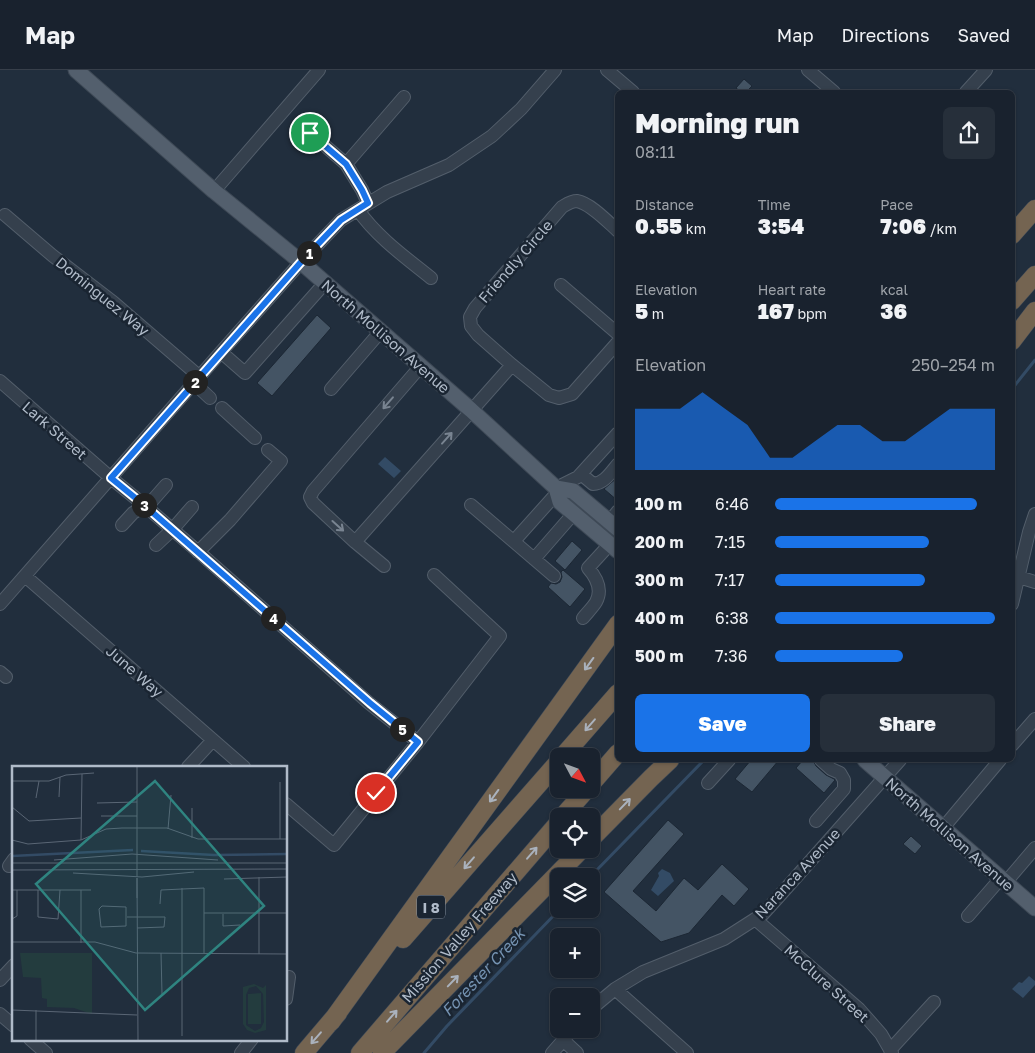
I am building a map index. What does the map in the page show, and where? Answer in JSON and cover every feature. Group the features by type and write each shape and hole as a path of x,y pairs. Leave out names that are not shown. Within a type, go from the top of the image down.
{"highway":[{"path":"1015,214 1035,194"},
{"path":"1015,231 1035,208"},
{"path":"1015,298 1035,275"},
{"path":"1015,337 1035,311"},
{"path":"330,1022 615,628"},
{"path":"569,748 615,696"},
{"path":"600,774 615,756"},
{"path":"600,830 668,762"},
{"name":"I 8","path":"304,1053 550,771"},
{"path":"570,808 579,798"},
{"name":"Mission Valley Freeway","path":"360,1053 550,832"},
{"path":"382,1053 573,858"}],"main road":[{"name":"North Mollison Avenue","path":"76,70 214,191 301,262 471,410 557,491 560,502 614,547"},
{"name":"North Mollison Avenue","path":"557,491 573,491 612,520"},
{"path":"574,513 578,510 596,519 612,520"},
{"name":"North Mollison Avenue","path":"867,762 1035,908"}],"street":[{"path":"214,191 319,70"},
{"path":"0,604 221,352 341,220 387,192 449,164 492,136 522,110 555,70"},
{"path":"607,70 632,90"},
{"path":"808,70 832,90"},
{"path":"968,90 986,70"},
{"path":"346,164 404,97"},
{"path":"300,124 346,164 362,190 366,222 431,278"},
{"name":"Friendly Circle","path":"615,228 587,204 577,201 562,206 475,308 470,317 471,326 478,335 549,395 559,398 572,394 615,345"},
{"name":"Dominguez Way","path":"5,215 53,256 113,302 197,380 210,398"},
{"path":"221,352 245,373 324,284"},
{"path":"561,285 615,331"},
{"path":"331,390 381,331"},
{"path":"355,542 512,365"},
{"path":"384,566 313,503 310,497 313,491 420,367"},
{"name":"Lark Street","path":"0,381 370,703 418,742"},
{"path":"222,408 255,438"},
{"path":"514,541 557,491 578,477 615,436"},
{"path":"198,552 230,520 281,461 268,450"},
{"path":"581,474 593,484 598,484 615,467"},
{"path":"122,525 132,513 152,501 166,486"},
{"path":"471,505 554,576"},
{"path":"156,546 192,507"},
{"path":"534,559 574,513"},
{"path":"1015,592 1031,544 1035,514"},
{"path":"583,618 597,601 599,592 598,581 588,568 614,547"},
{"path":"288,806 334,845 418,742 500,636 434,574"},
{"name":"June Way","path":"26,576 243,766"},
{"path":"1019,577 1035,582"},
{"path":"1015,742 1035,719"},
{"path":"189,766 213,740"},
{"path":"708,783 727,762"},
{"path":"816,821 844,789 844,780 840,773 822,762"},
{"name":"Naranca Avenue","path":"600,1002 615,989 643,972 724,939 763,914 898,762"},
{"path":"943,828 998,762"},
{"path":"968,916 1035,848"},
{"name":"McClure Street","path":"755,919 858,1009 881,1034 891,1052"},
{"path":"0,980 12,967"},
{"path":"288,984 289,977"},
{"path":"615,989 687,1053"},
{"path":"891,1052 934,1002"},
{"path":"0,1014 12,1024"},
{"path":"31,1040 46,1053"},
{"path":"241,1053 251,1040"},
{"path":"552,1053 563,1040 578,1053"}],"water":[{"path":"385,457 401,471 394,478 378,464"},
{"path":"662,869 670,873 674,881 658,896 651,890 659,876 658,873"},
{"path":"1029,976 1035,981 1035,985 1023,998 1012,989"}],"building":[{"path":"744,79 752,86 748,90 738,90 736,88"},
{"path":"317,315 331,328 272,396 257,383"},
{"path":"615,480 615,498 604,489"},
{"path":"572,541 582,550 565,570 555,561"},
{"path":"563,570 585,589 570,607 548,587 551,583 556,584 560,582"},
{"path":"749,762 777,762 752,792 735,779"},
{"path":"801,762 814,762 826,775 835,780 824,793 796,768"},
{"path":"668,820 684,834 633,891 656,911 684,878 698,890 722,864 749,889 734,906 722,895 689,933 661,942 604,892"},
{"path":"911,836 922,846 915,854 903,844"}],"waterway":[{"name":"Forester Creek","path":"1015,385 1035,360"},
{"name":"Forester Creek","path":"599,868 702,762"},
{"name":"Forester Creek","path":"424,1053 447,1026 551,918"}],"route":[{"path":"310,133 346,164 368,203 341,220 301,262 111,478 370,703 418,742 376,793"}]}
